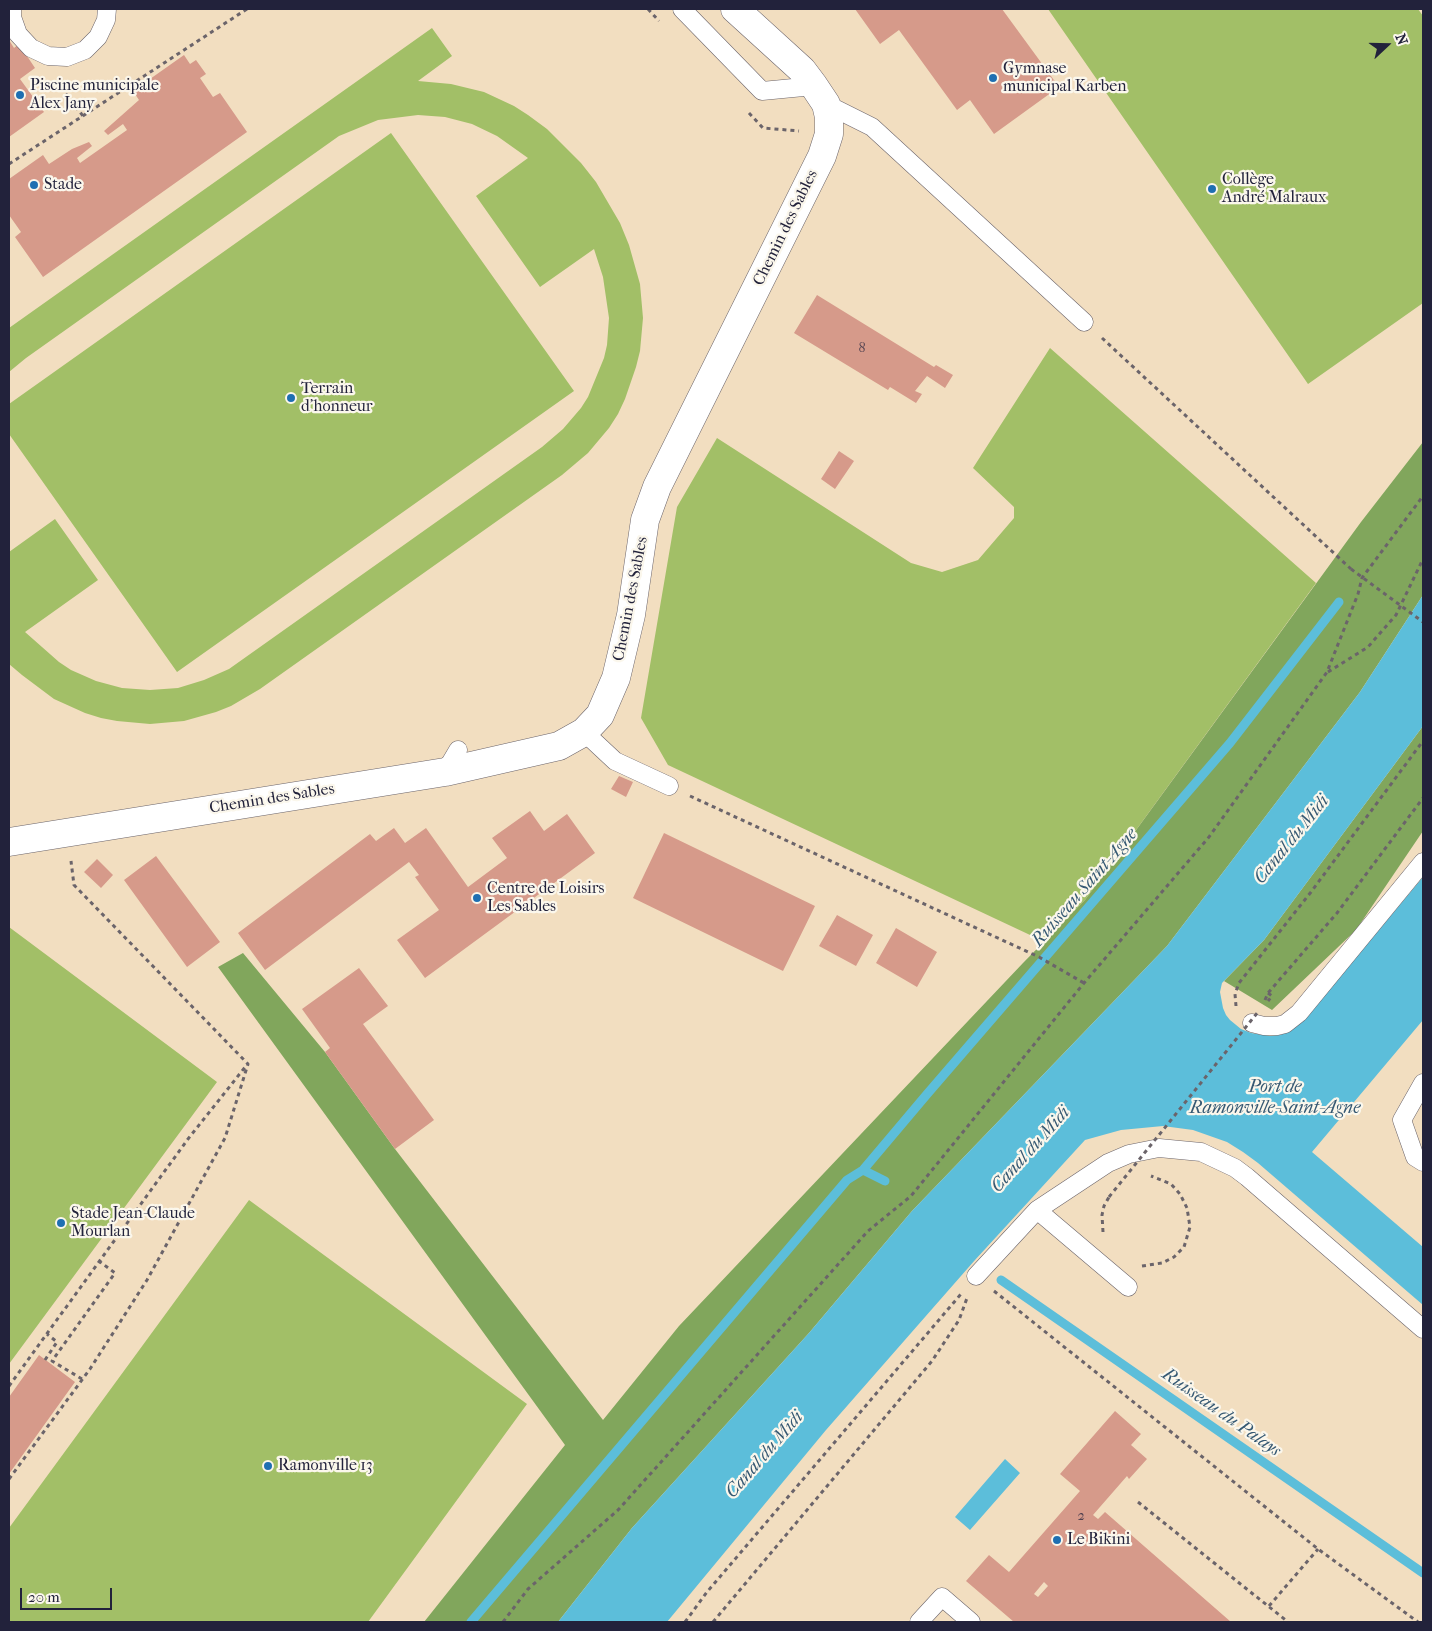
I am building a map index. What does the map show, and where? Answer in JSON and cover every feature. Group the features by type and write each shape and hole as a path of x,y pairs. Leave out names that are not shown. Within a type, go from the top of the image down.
{"street":[{"path":"735,9 802,70 820,95"},
{"name":"Chemin des Sables","path":"9,842 78,832 188,820 377,783 451,761 559,746 584,732 600,715 613,685 622,622 645,520 657,487 822,156 830,134 829,117 820,95"}],"lane":[{"path":"12,9 12,17 18,34 31,48 48,56 67,57 85,50 98,37 106,20 106,9"},
{"path":"682,9 762,92 820,95 872,126 1084,322"},
{"path":"584,732 615,761 669,786"},
{"path":"354,798 377,783"},
{"path":"1249,1016 1264,1026 1277,1026 1285,1024 1299,1013 1423,862"},
{"path":"1423,1083 1402,1120 1415,1157 1423,1162"},
{"path":"976,1276 1037,1210 1108,1163 1129,1154 1159,1148 1201,1152 1234,1168 1247,1177 1423,1329"},
{"path":"1037,1210 1128,1287"},
{"path":"919,1622 942,1597 971,1622"}],"path":[{"path":"9,164 247,9"},
{"path":"1084,322 1350,569 1423,622"},
{"path":"503,1622 528,1589 618,1510 868,1231 911,1196 1084,983 1208,837 1327,672 1358,594 1362,578 1423,496"},
{"path":"1327,672 1368,647 1396,615 1423,559"},
{"path":"1249,1016 1235,1005 1235,994 1239,983 1423,741"},
{"path":"669,786 1039,957 1084,983"},
{"path":"1106,1240 1101,1225 1102,1216 1109,1197 1249,1016 1337,913 1423,798"},
{"path":"78,832 71,856 74,885 248,1064"},
{"path":"1268,993 1272,996"},
{"path":"9,1386 188,1139 248,1064"},
{"path":"9,1479 82,1379 147,1280 225,1138 248,1064"},
{"path":"1139,1266 1156,1265 1174,1258 1184,1247 1190,1227 1187,1208 1180,1194 1164,1180 1148,1175"},
{"path":"82,1379 52,1361 115,1273 99,1261"},
{"path":"976,1276 1318,1549 1418,1622"},
{"path":"685,1622 707,1592 976,1276"},
{"path":"713,1622 932,1361 959,1320 976,1276"},
{"path":"45,1360 57,1342 47,1334"},
{"path":"1138,1502 1288,1622"},
{"path":"1269,1606 1318,1549"}],"green space":[{"path":"1048,9 1418,9 1423,16 1423,303 1308,384"},
{"path":"432,28 452,56 418,81 451,84 484,92 528,115 547,129 581,163 596,182 620,223 629,245 640,284 643,318 640,351 636,367 618,414 588,453 562,475 260,689 231,706 184,721 150,724 101,718 54,699 9,664 9,552 55,519 98,580 25,632 59,662 71,670 96,681 122,688 150,690 178,688 204,680 229,669 542,447 563,429 588,397 604,358 609,318 603,277 594,249 540,287 476,196 528,158 497,136 472,124 445,117 418,115 378,120 339,136 9,372 9,328"},
{"name":"Terrain d'honneur","path":"391,133 574,391 177,672 9,434 9,404"},
{"path":"1050,348 1316,583 1085,900 1045,942 668,765 641,718 677,507 717,438 911,563 942,572 978,560 1014,518 1014,507 973,468"},
{"path":"1423,442 1423,595 1360,692 1167,946 912,1211 809,1333 632,1528 558,1622 424,1622 565,1445 218,967 243,953 325,1052 395,1149 603,1420 679,1326 1085,900 1361,522"},
{"path":"1423,726 1423,831 1356,930 1272,1010 1224,981 1264,940"},
{"name":"Stade Jean-Claude Mourlan","path":"9,927 217,1082 9,1364"},
{"name":"Ramonville 13","path":"249,1200 527,1404 368,1622 9,1622 9,1528"}],"water":[{"path":"1423,595 1423,726 1264,940 1222,983 1220,992 1226,1015 1241,1029 1251,1033 1270,1036 1280,1035 1289,1031 1305,1018 1423,877 1423,1020 1312,1152 1423,1247 1423,1305 1258,1163 1227,1142 1193,1130 1163,1126 1121,1130 1085,1140 975,1260 826,1430 667,1622 558,1622 632,1528 809,1333 912,1211 1167,946 1360,692"},
{"path":"1005,1459 1020,1473 970,1530 955,1517"}],"building":[{"name":"Gymnase municipal Karben","path":"855,9 1002,9 1059,87 994,134 970,100 957,110 899,30 880,44"},
{"name":"Piscine municipale Alex Jany","path":"9,40 14,48 19,44 35,68 20,79 44,112 9,137"},
{"path":"184,55 190,64 196,60 206,74 200,78 213,97 220,93 247,132 43,277 15,237 21,232 9,215 9,179 43,155 49,164 72,149 89,142 92,146 77,158 80,163 127,130 123,124 108,135 104,131 139,100 133,91"},
{"path":"817,295 934,367 936,365 953,375 945,388 927,376 915,391 922,394 916,403 890,387 888,390 794,333"},
{"path":"839,451 854,461 835,489 821,479"},
{"path":"619,776 633,782 626,797 611,789"},
{"name":"Centre de Loisirs Les Sables","path":"530,811 544,831 567,814 595,853 425,978 397,940 439,910 415,877 419,875 409,862 265,970 238,933 370,834 376,841 394,828 405,843 426,828 468,887 507,858 492,838"},
{"path":"664,833 815,906 783,971 633,898"},
{"path":"156,856 220,942 187,967 124,880"},
{"path":"97,859 113,875 101,888 84,872"},
{"path":"837,915 873,935 856,966 819,946"},
{"path":"896,928 937,952 917,987 876,963"},
{"path":"359,968 388,1006 363,1024 434,1120 395,1149 325,1052 330,1048 302,1009"},
{"path":"39,1355 75,1382 9,1474 9,1397"},
{"path":"1115,1411 1141,1434 1131,1445 1147,1459 1129,1479 1127,1476 1093,1515 1098,1519 1105,1512 1231,1622 1014,1622 966,1581 989,1555 1009,1572 1080,1491 1060,1474","holes":["1044,1582 1048,1586 1038,1597 1034,1594"]}],"waterway":[{"name":"Ruisseau Saint-Agne","path":"885,1181 863,1170 1230,743 1339,602"},
{"path":"471,1622 847,1180 863,1170"},
{"name":"Ruisseau du Palays","path":"1001,1280 1423,1573"}],"place":[{"name":"Gymnase municipal Karben","path":"993,78"},
{"name":"Piscine municipale Alex Jany","path":"20,95"},
{"name":"Stade","path":"34,185"},
{"name":"Collège André Malraux","path":"1212,189"},
{"name":"Terrain d'honneur","path":"291,398"},
{"name":"Centre de Loisirs Les Sables","path":"477,898"},
{"name":"Stade Jean-Claude Mourlan","path":"61,1223"},
{"name":"Ramonville 13","path":"268,1466"},
{"name":"Le Bikini","path":"1057,1540"}],"water label":[{"name":"Canal du Midi","path":"1292,840"},
{"name":"Port de Ramonville-Saint-Agne","path":"1275,1098"},
{"name":"Canal du Midi","path":"1031,1150"},
{"name":"Canal du Midi","path":"765,1455"}]}
